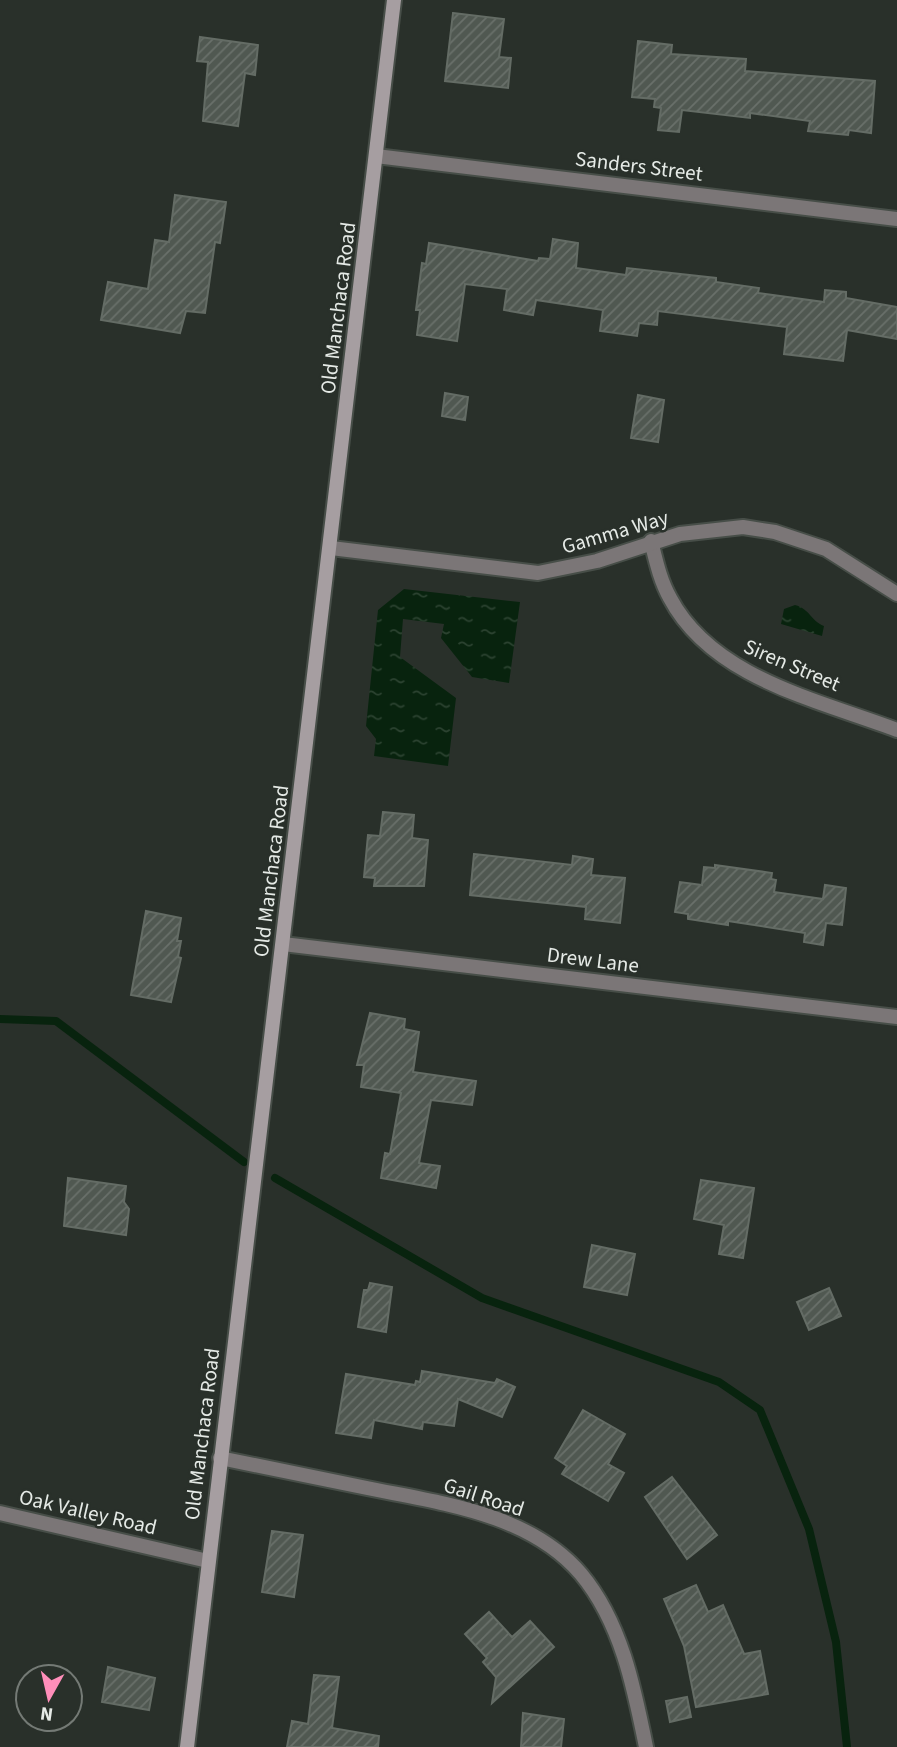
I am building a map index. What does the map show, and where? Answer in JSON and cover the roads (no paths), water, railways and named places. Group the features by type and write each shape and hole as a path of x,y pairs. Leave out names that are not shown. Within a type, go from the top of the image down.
{"street":[{"name":"Old Manchaca Road","path":"187,1747 394,0"},
{"name":"Sanders Street","path":"376,156 897,219"},
{"name":"Gamma Way","path":"331,548 538,573 597,561 651,541 680,534 743,527 775,532 826,549 897,594"},
{"name":"Siren Street","path":"651,541 670,599 694,632 712,649 757,677 897,730"},
{"name":"Drew Lane","path":"284,944 897,1017"},
{"name":"Gail Road","path":"220,1458 450,1505 523,1530 553,1550 580,1573 604,1610 627,1665 646,1747"},
{"name":"Oak Valley Road","path":"0,1513 208,1561"}],"water":[{"path":"404,589 520,602 509,683 472,677 441,638 444,624 403,619 400,657 456,698 448,766 374,756 376,739 366,726 378,610"},
{"path":"795,605 824,626 822,636 781,624 784,609"}],"waterway":[{"path":"0,1019 56,1021 244,1162"},
{"path":"275,1178 482,1298 719,1382 760,1410 809,1529 836,1642 847,1747"}]}
